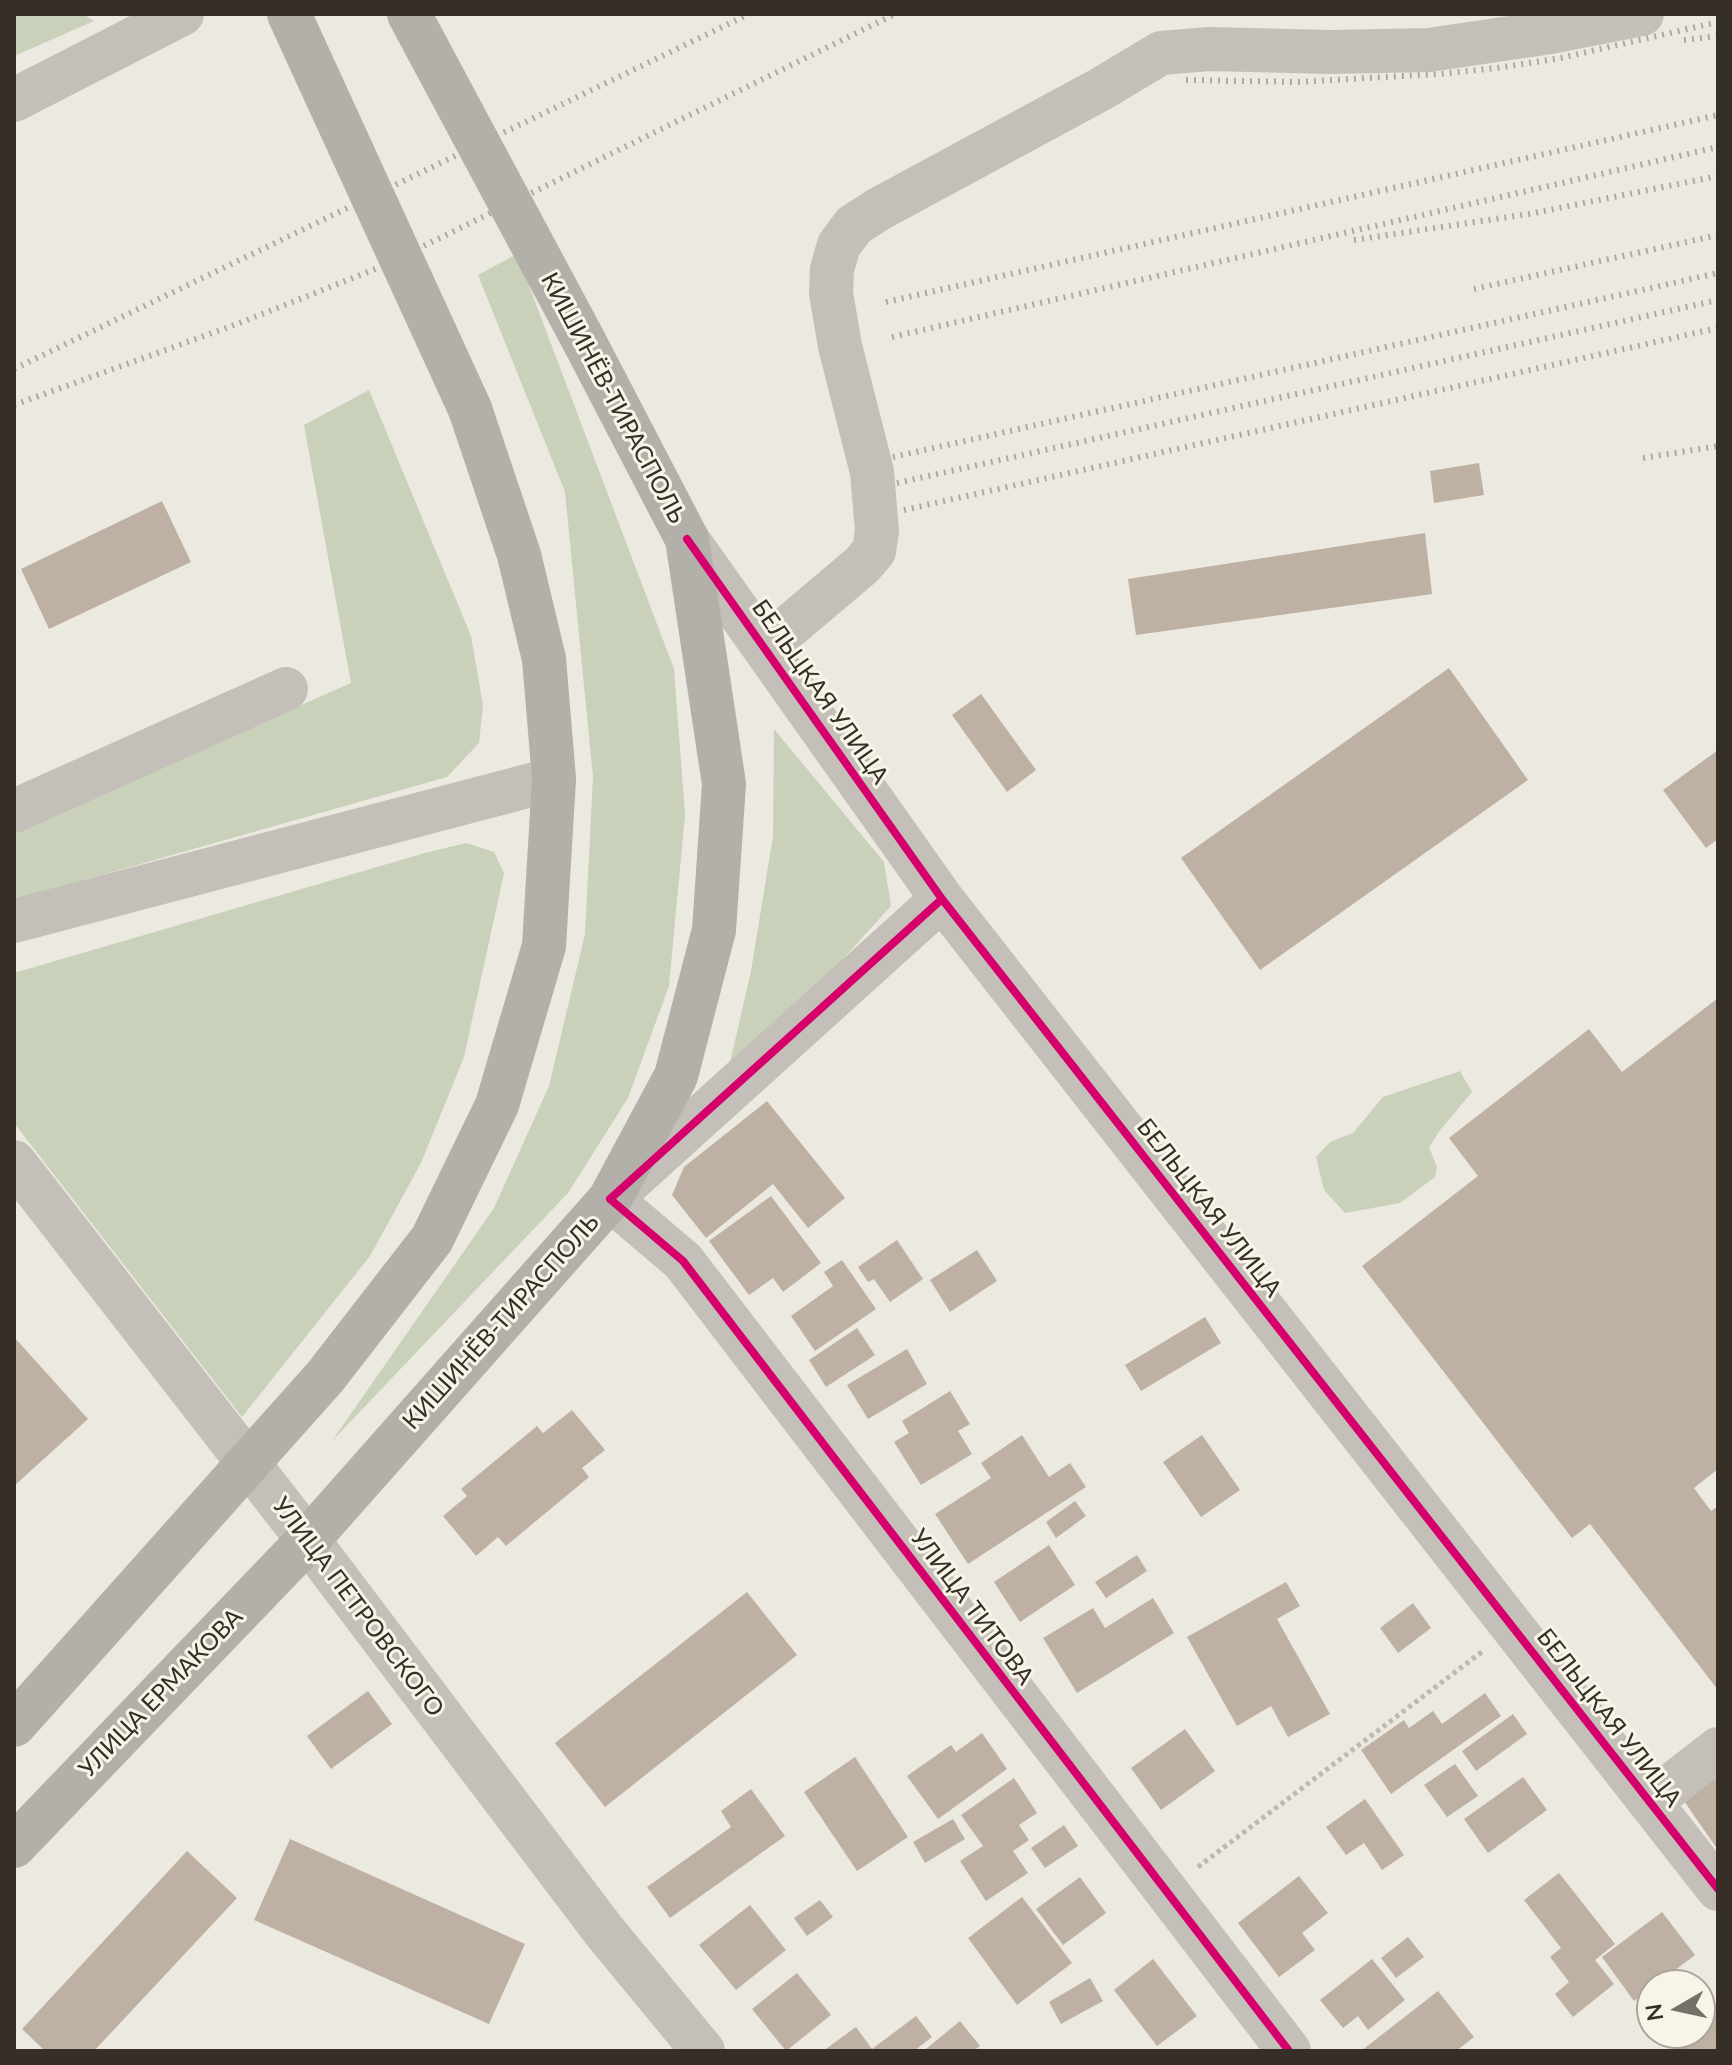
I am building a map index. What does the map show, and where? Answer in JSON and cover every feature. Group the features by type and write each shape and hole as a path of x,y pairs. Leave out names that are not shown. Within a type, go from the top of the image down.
{"main road":[{"path":"14,1725 325,1377 432,1239 497,1105 544,946 554,779 544,659 519,555 470,409 289,14"},
{"name":"КИШИНЁВ-ТИРАСПОЛЬ","path":"308,1540 610,1199 676,1076 714,930 724,784 687,539 409,14"},
{"name":"УЛИЦА ЕРМАКОВА","path":"14,1846 308,1540"}],"street":[{"path":"14,100 182,14"},
{"path":"764,648 862,565 874,551 877,531 872,472 840,346 831,293 832,269 839,245 854,225 1161,53 1209,49 1331,52 1429,50 1551,32 1642,14"},
{"name":"БЕЛЬЦКАЯ УЛИЦА","path":"687,539 942,899 1718,1889"},
{"path":"14,811 286,689"},
{"path":"14,921 554,779"},
{"path":"610,1199 942,899"},
{"name":"УЛИЦА ПЕТРОВСКОГО","path":"14,1162 308,1540 604,1931 703,2051"},
{"name":"УЛИЦА ТИТОВА","path":"610,1199 683,1261 1289,2051"},
{"path":"1650,1802 1718,1749"}],"path":[{"path":"1165,1892 1513,1628"}],"green space":[{"path":"14,14 83,14 94,21 14,56"},
{"path":"517,254 674,669 685,815 669,986 628,1098 568,1193 332,1441 494,1208 549,1086 585,934 593,777 565,492 478,275"},
{"path":"369,390 471,636 483,705 479,743 447,777 14,900 14,835 31,824 351,683 304,425"},
{"path":"774,729 884,862 891,906 742,1070 729,1067 751,971 773,836"},
{"path":"466,843 494,852 504,873 464,1057 421,1163 370,1256 242,1417 14,1123 14,973"},
{"path":"1460,1071 1472,1092 1429,1147 1437,1167 1435,1177 1400,1203 1345,1213 1324,1190 1316,1157 1330,1142 1353,1133 1383,1097"}],"building":[{"path":"1479,463 1484,495 1434,503 1430,471"},
{"path":"162,501 191,562 49,629 21,569"},
{"path":"1425,533 1432,594 1136,635 1128,579"},
{"path":"1449,668 1528,780 1260,970 1181,858"},
{"path":"981,694 1036,770 1007,792 952,715"},
{"path":"1718,750 1718,839 1706,848 1663,790"},
{"path":"1718,998 1718,1469 1694,1488 1711,1511 1718,1506 1718,1690 1590,1524 1572,1538 1362,1266 1478,1176 1449,1138 1589,1029 1622,1072"},
{"path":"767,1101 845,1198 808,1228 773,1184 706,1238 672,1195 684,1167"},
{"path":"771,1196 821,1263 783,1292 773,1278 749,1295 709,1241"},
{"path":"897,1240 923,1279 890,1302 874,1279 868,1282 858,1267"},
{"path":"977,1250 997,1281 950,1312 930,1280"},
{"path":"842,1260 876,1309 815,1351 791,1316 833,1286 824,1272"},
{"path":"1205,1317 1221,1343 1141,1391 1125,1365"},
{"path":"857,1328 875,1355 826,1387 809,1360"},
{"path":"14,1337 88,1419 14,1486"},
{"path":"907,1349 927,1384 868,1419 847,1385"},
{"path":"950,1391 970,1424 958,1431 972,1454 921,1485 894,1442 909,1433 902,1421"},
{"path":"572,1410 605,1450 582,1468 589,1477 506,1546 498,1537 476,1556 443,1516 467,1496 461,1489 537,1426 543,1433"},
{"path":"1022,1435 1049,1477 1070,1463 1086,1487 968,1564 935,1514 991,1478 981,1463"},
{"path":"1202,1435 1240,1490 1201,1517 1163,1462"},
{"path":"1075,1501 1086,1516 1056,1538 1046,1522"},
{"path":"1049,1545 1075,1585 1020,1622 994,1582"},
{"path":"1137,1555 1147,1571 1106,1598 1095,1582"},
{"path":"1286,1582 1300,1606 1277,1619 1330,1714 1288,1737 1271,1706 1237,1726 1187,1637"},
{"path":"747,1592 797,1655 605,1807 555,1743"},
{"path":"1153,1598 1174,1633 1077,1693 1043,1638 1093,1608 1105,1628"},
{"path":"1413,1603 1431,1628 1398,1653 1380,1628"},
{"path":"368,1691 392,1724 331,1769 307,1736"},
{"path":"1485,1693 1501,1716 1391,1794 1361,1750 1404,1720 1409,1728 1433,1711 1442,1724"},
{"path":"1513,1714 1527,1734 1476,1771 1462,1751"},
{"path":"1185,1729 1215,1771 1161,1810 1131,1768"},
{"path":"982,1733 1007,1769 938,1819 907,1776 951,1745 956,1752"},
{"path":"855,1757 908,1837 857,1871 804,1792"},
{"path":"1455,1764 1478,1796 1447,1817 1424,1785"},
{"path":"1523,1777 1547,1810 1488,1853 1464,1819"},
{"path":"1718,1777 1718,1850 1684,1801"},
{"path":"1014,1778 1037,1813 1019,1825 1029,1840 1013,1851 1028,1873 986,1901 960,1861 983,1846 961,1815"},
{"path":"751,1789 785,1836 670,1918 647,1887 731,1827 721,1811"},
{"path":"1365,1799 1404,1855 1382,1870 1364,1843 1346,1855 1326,1827"},
{"path":"953,1819 965,1839 925,1863 913,1842"},
{"path":"1064,1825 1078,1846 1045,1868 1031,1848"},
{"path":"290,1839 525,1944 489,2024 254,1920"},
{"path":"187,1851 237,1898 94,2051 45,2051 22,2029"},
{"path":"1559,1873 1615,1944 1595,1960 1614,1984 1573,2017 1555,1994 1569,1982 1550,1957 1561,1948 1524,1900"},
{"path":"1299,1876 1328,1913 1302,1933 1315,1950 1279,1977 1238,1923"},
{"path":"1080,1877 1106,1913 1063,1945 1036,1909"},
{"path":"1022,1897 1072,1963 1017,2005 968,1938"},
{"path":"820,1900 833,1917 807,1936 794,1918"},
{"path":"750,1905 786,1950 736,1990 699,1945"},
{"path":"1662,1912 1695,1955 1676,1969 1636,1969 1634,2001 1602,1957"},
{"path":"1408,1937 1424,1957 1396,1978 1381,1958"},
{"path":"1153,1959 1197,2016 1157,2046 1114,1990"},
{"path":"1372,1959 1405,2000 1368,2030 1358,2016 1343,2028 1320,2000"},
{"path":"797,1973 831,2015 786,2051 752,2009"},
{"path":"1090,1978 1103,2001 1061,2024 1049,2002"},
{"path":"1438,1991 1474,2037 1456,2051 1361,2051"},
{"path":"1718,2007 1718,2051 1678,2051 1676,2049 1716,2049"},
{"path":"916,2016 932,2037 914,2051 823,2051 856,2027 872,2049"},
{"path":"960,2021 980,2046 973,2051 926,2049"}],"railway":[{"path":"14,369 749,14"},
{"path":"14,405 237,324 383,266 895,14"},
{"path":"1186,80 1297,82 1497,68 1561,58 1718,22"},
{"path":"1684,40 1718,36"},
{"path":"886,302 1718,115"},
{"path":"892,337 1718,147"},
{"path":"1354,240 1529,214 1718,176"},
{"path":"1474,289 1718,235"},
{"path":"893,457 1718,273"},
{"path":"897,483 1718,300"},
{"path":"904,510 1718,328"},
{"path":"1643,458 1718,446"}],"cycle path":[{"path":"687,539 942,899 1718,1889"},
{"path":"942,899 610,1199 683,1261 1289,2051"}]}
